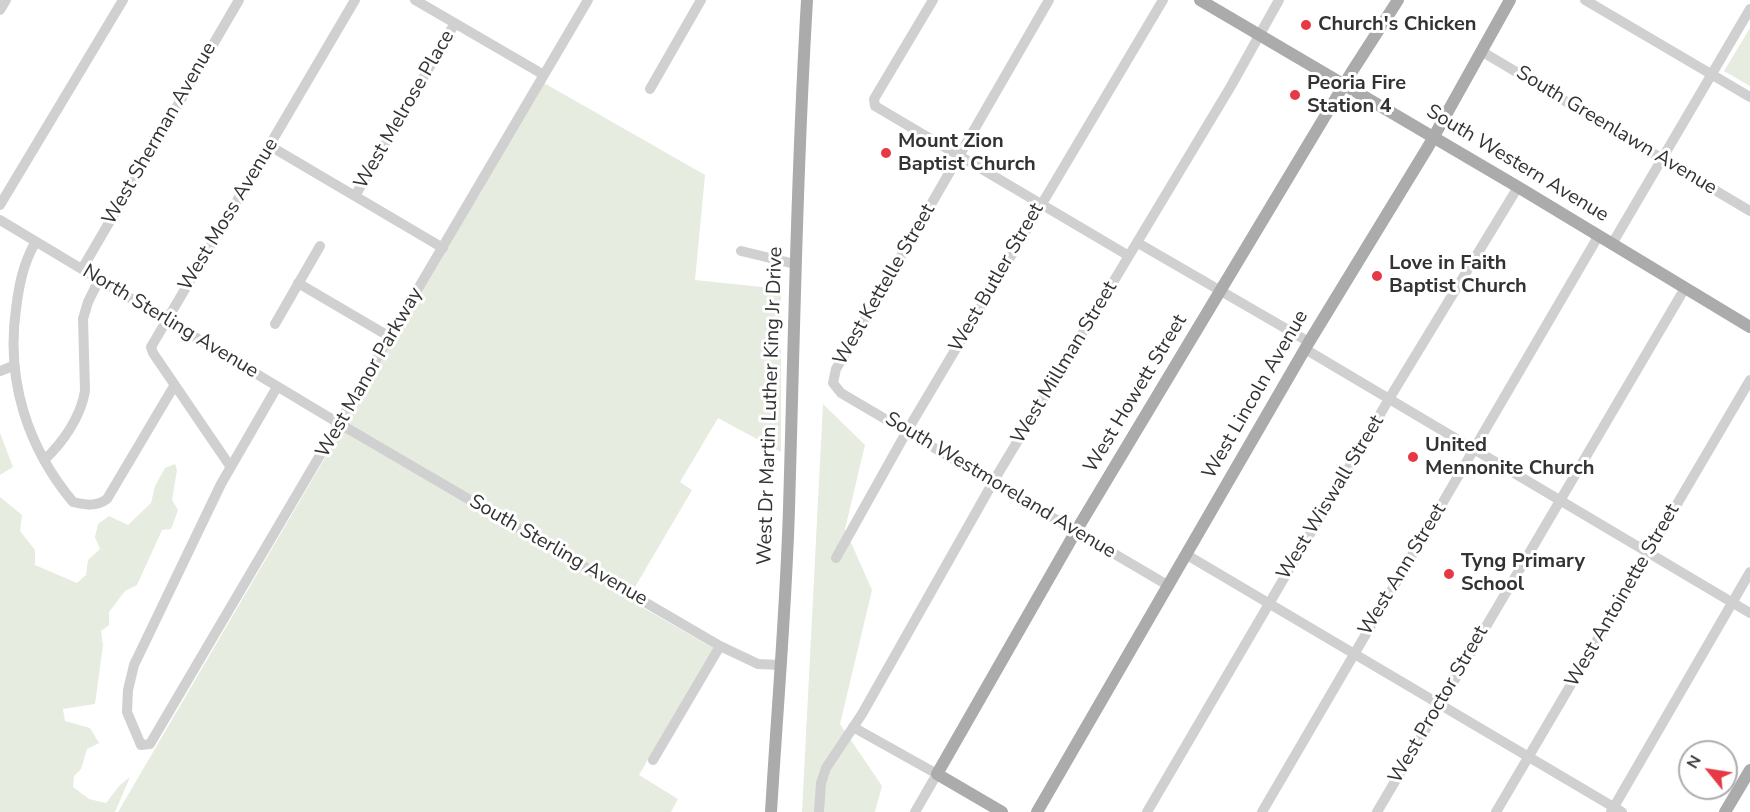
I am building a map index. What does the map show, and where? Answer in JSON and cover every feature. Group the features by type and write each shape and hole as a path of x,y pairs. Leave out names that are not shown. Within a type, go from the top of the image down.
{"main road":[{"name":"West Dr Martin Luther King Jr Drive","path":"771,812 789,509 799,133 807,0"},
{"name":"South Western Avenue","path":"1200,0 1750,327"},
{"name":"West Howett Street","path":"937,774 1076,531 1344,85 1398,0"},
{"name":"West Lincoln Avenue","path":"1037,812 1307,345 1433,137 1510,0"},
{"path":"1725,812 1750,770"},
{"path":"937,774 1002,812"}],"street":[{"path":"0,10 6,0"},
{"path":"0,206 123,0"},
{"name":"West Sherman Avenue","path":"82,269 239,0"},
{"name":"West Moss Avenue","path":"230,466 174,386 151,347 356,0"},
{"path":"415,0 544,75"},
{"name":"West Manor Parkway","path":"230,466 134,665 128,690 127,712 141,745 150,744 588,0"},
{"path":"650,89 701,0"},
{"path":"933,0 873,103 875,106 1129,256"},
{"name":"West Kettelle Street","path":"833,384 836,369 1049,0"},
{"name":"West Butler Street","path":"836,558 907,431 1163,0"},
{"name":"West Millman Street","path":"819,812 823,775 862,714 993,483 1261,36 1279,0"},
{"path":"1585,0 1750,97"},
{"path":"1612,244 1750,9"},
{"name":"West Melrose Place","path":"355,196 455,23"},
{"name":"South Greenlawn Avenue","path":"1481,51 1750,212"},
{"path":"270,146 443,248"},
{"name":"West Wiswall Street","path":"1147,812 1389,399 1518,187"},
{"name":"North Sterling Avenue","path":"0,220 340,424"},
{"name":"West Ann Street","path":"1262,812 1599,236"},
{"path":"35,243 28,256 19,286 12,346 13,366 22,411 30,432 44,460 73,502 87,505 102,502 108,498 174,386"},
{"path":"1138,243 1221,291 1389,399 1750,613"},
{"path":"275,324 320,246"},
{"path":"741,251 795,264"},
{"path":"44,460 55,450 83,401 85,391 83,320 88,302 99,280"},
{"path":"298,283 390,337"},
{"name":"West Proctor Street","path":"1377,812 1685,288"},
{"path":"0,370 13,366"},
{"name":"West Antoinette Street","path":"1496,812 1750,380"},
{"name":"South Westmoreland Avenue","path":"833,384 839,392 1169,586"},
{"path":"230,466 277,387"},
{"name":"South Sterling Avenue","path":"340,424 720,646 758,664 781,665"},
{"path":"1187,555 1615,810 1750,572"},
{"path":"653,760 720,646"},
{"path":"853,727 937,774"},
{"name":"West Howett Street","path":"915,812 937,774"}],"shaded area":[{"path":"1750,28 1750,86 1724,71"},
{"path":"544,83 705,175 695,280 781,289 781,452 718,418 680,482 692,490 628,599 713,648 639,775 678,799 671,812 118,812"},
{"path":"823,404 865,445 845,529 872,590 840,724 882,786 875,812 802,812"},
{"path":"0,433 13,467 0,475"},
{"path":"175,464 177,470 172,500 178,510 171,529 162,530 137,585 125,591 109,612 109,625 101,631 103,645 95,704 63,709 65,721 90,728 99,743 87,749 81,769 74,776 73,787 89,799 106,803 120,785 130,777 115,812 0,812 0,497 22,515 20,531 35,550 35,565 77,583 86,575 88,560 100,549 95,537 98,524 109,516 128,525 151,503 155,486 165,468"}],"place":[{"name":"Church's Chicken","path":"1306,25"},
{"name":"Peoria Fire Station 4","path":"1295,95"},
{"name":"Mount Zion Baptist Church","path":"886,153"},
{"name":"Love in Faith Baptist Church","path":"1377,276"},
{"name":"United Mennonite Church","path":"1413,457"},
{"name":"Tyng Primary School","path":"1449,574"}]}
